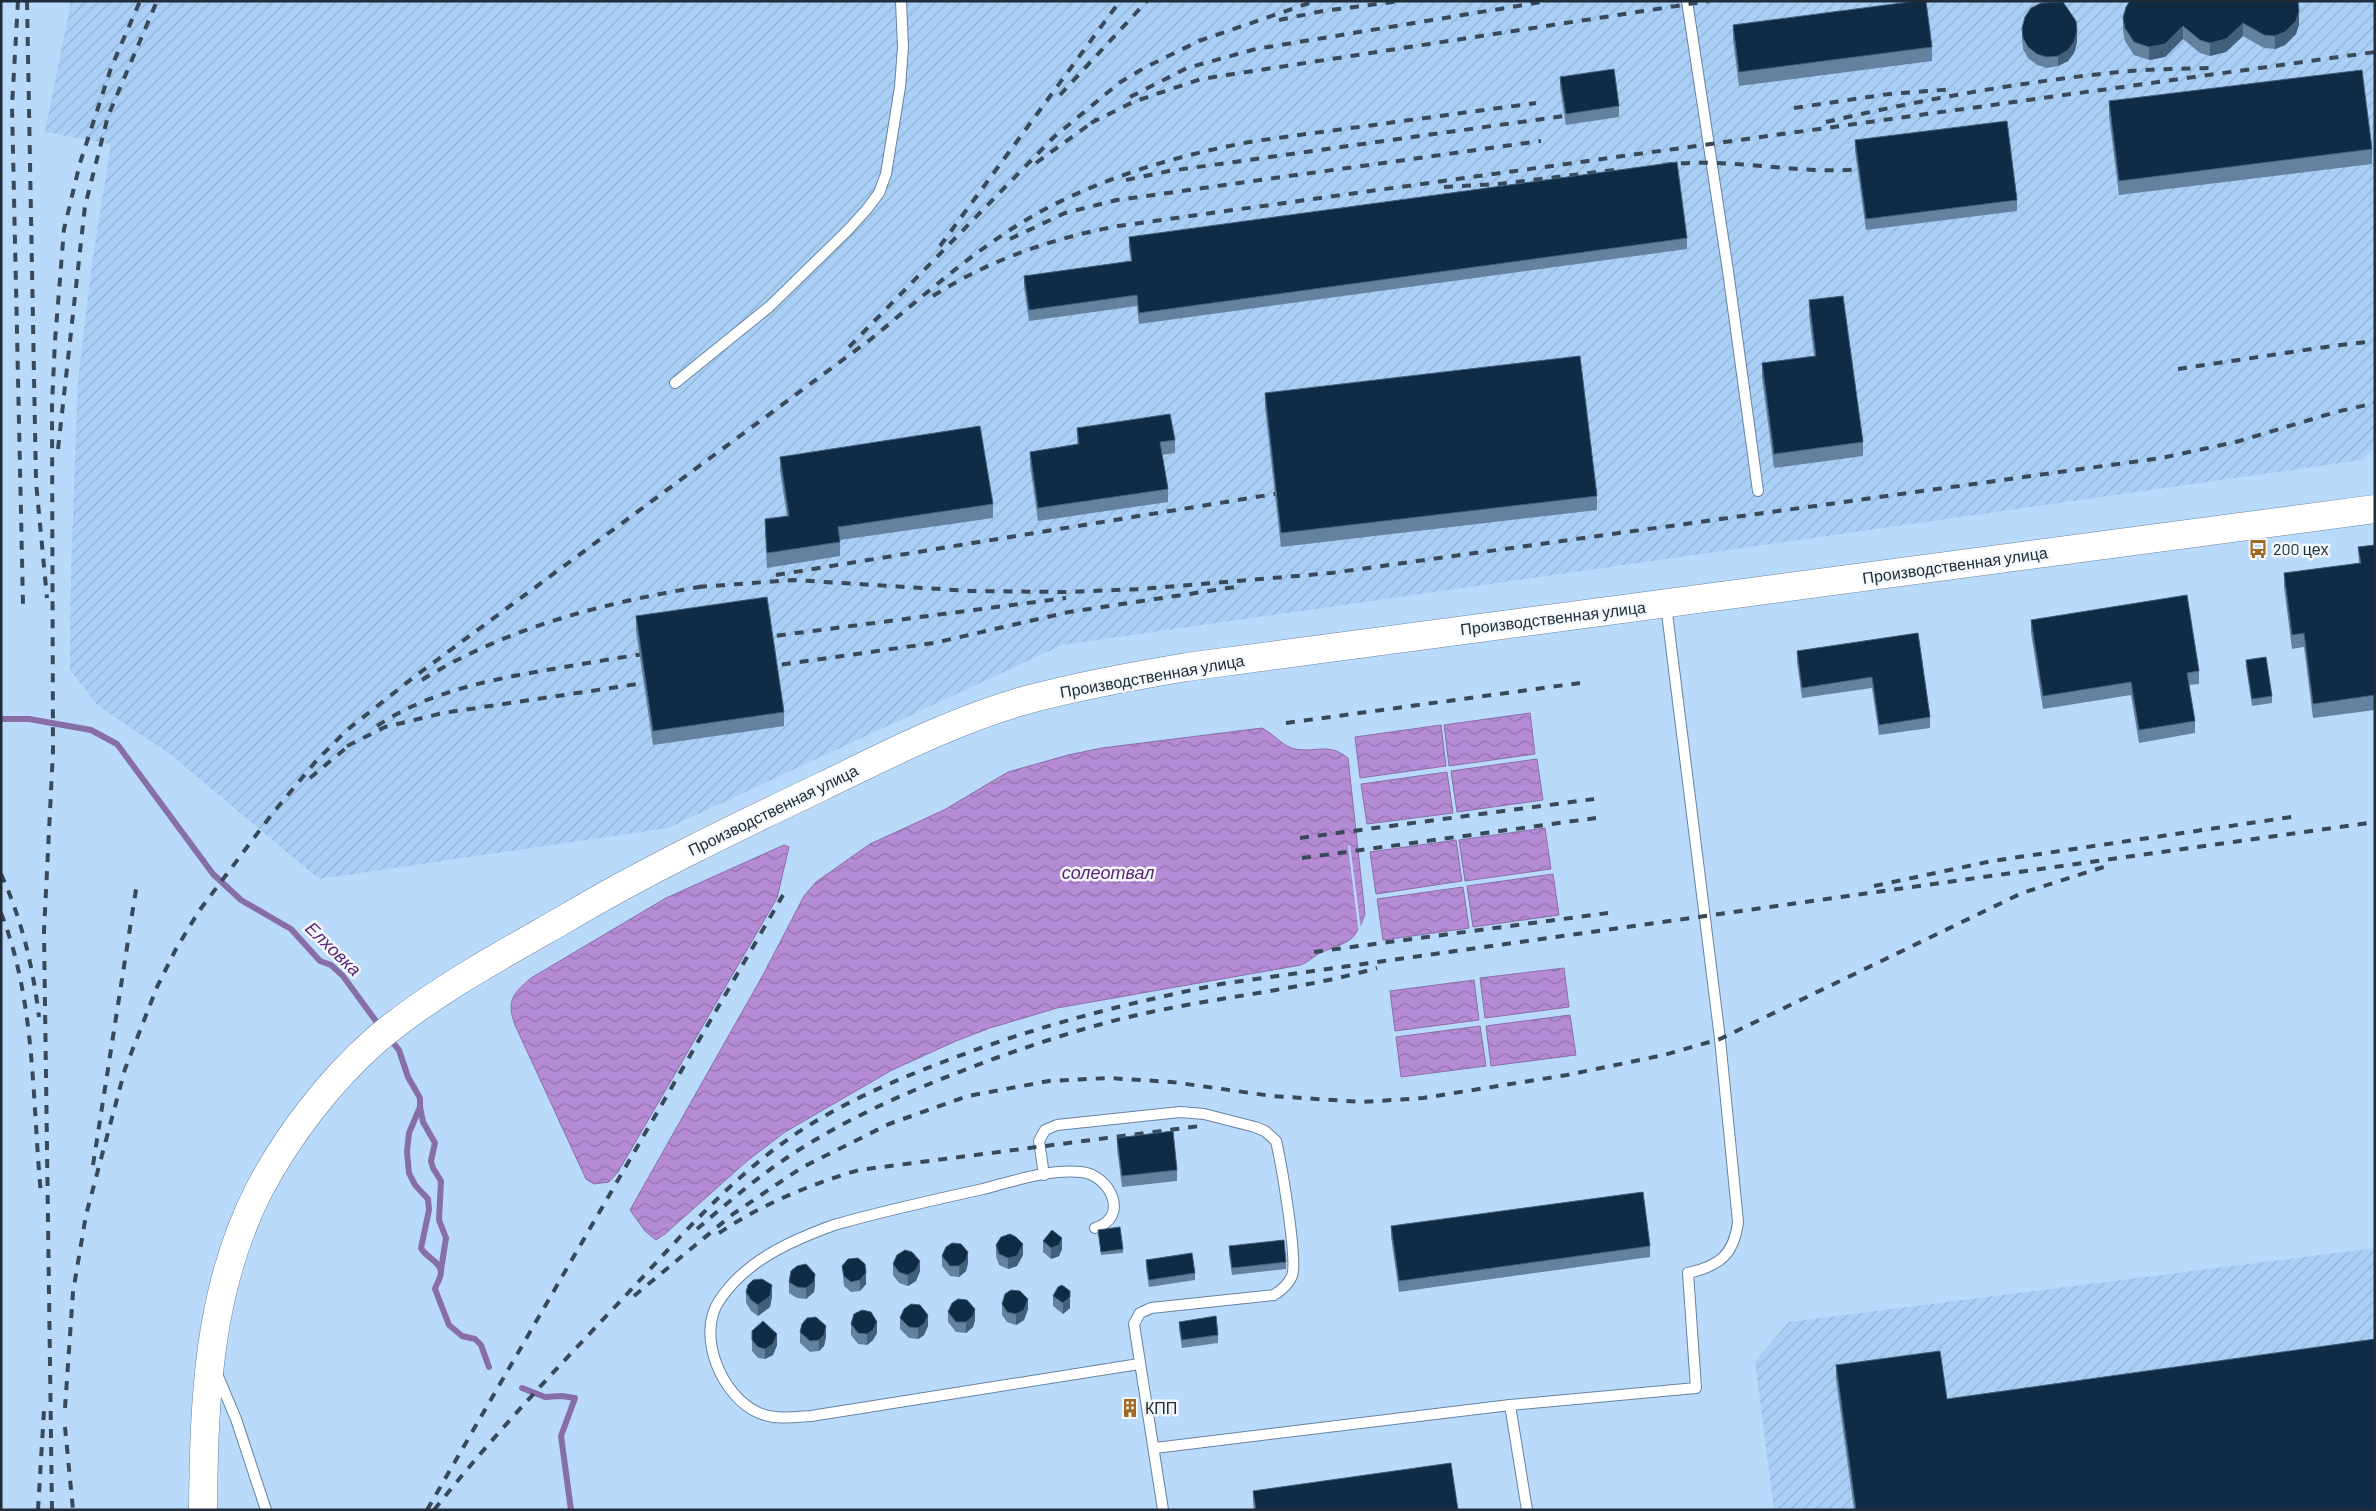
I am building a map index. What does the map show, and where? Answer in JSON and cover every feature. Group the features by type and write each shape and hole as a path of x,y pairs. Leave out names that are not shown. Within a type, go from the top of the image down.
{"main road":[{"name":"Производственная улица","path":"203,1510 204,1422 209,1356 223,1284 235,1245 260,1188 314,1106 338,1078 367,1048 405,1018 501,956 623,884 892,752 956,724 1024,701 1104,681 1187,667 2375,509"}],"lane":[{"path":"675,383 768,307 848,230 868,209 879,193 886,174 900,87 902,47 900,1"},
{"path":"1687,1 1728,271 1758,491"},
{"path":"1155,1448 1510,1406 1696,1388 1688,1274 1710,1268 1721,1260 1736,1236 1738,1222 1720,1039 1666,604"},
{"path":"1044,1175 1039,1141 1045,1130 1057,1125 1192,1112 1255,1127 1265,1131 1276,1141 1294,1255 1293,1274 1288,1283 1274,1295 1151,1308 1140,1313 1134,1324 1139,1364 1155,1448 1163,1510"},
{"path":"1095,1228 1108,1222 1112,1217 1113,1204 1108,1186 1097,1178 1082,1172 1044,1175 862,1217 808,1234 770,1254 754,1265 728,1289 712,1314 709,1328 710,1344 722,1376 744,1404 758,1413 782,1418 811,1416 1139,1364"},
{"path":"209,1356 236,1419 266,1510"},
{"path":"1510,1406 1527,1510"}],"shaded area":[{"path":"71,1 2375,1 2375,448 2361,460 1062,645 668,828 319,879 171,755 97,705 70,670 71,570 78,380 92,263 111,144 45,132"},
{"path":"2375,1248 2375,1510 1774,1510 1755,1361 1789,1322"}],"water":[{"path":"1530,713 1535,754 1449,766 1444,725"},
{"path":"1441,725 1446,766 1360,778 1355,737"},
{"name":"солеотвал","path":"1262,728 1291,748 1334,750 1348,758 1365,914 1353,937 1343,944 1320,953 1301,965 1057,1008 990,1028 956,1041 892,1070 785,1132 747,1161 656,1240 645,1231 630,1210 763,975 804,896 816,882 870,844 944,810 1008,772 1068,755 1102,748"},
{"path":"1537,759 1543,800 1457,812 1451,771"},
{"path":"1447,772 1453,813 1367,824 1361,784"},
{"path":"1545,828 1551,869 1465,881 1459,840"},
{"path":"1456,840 1462,881 1376,894 1370,852"},
{"path":"784,845 789,847 777,898 618,1172 609,1182 594,1184 586,1179 515,1025 511,1009 513,998 531,978 666,898"},
{"path":"1553,874 1559,915 1473,927 1467,886"},
{"path":"1463,887 1469,928 1383,940 1377,899"},
{"path":"1564,968 1569,1007 1485,1018 1480,978"},
{"path":"1474,980 1479,1020 1395,1031 1390,991"},
{"path":"1570,1015 1576,1055 1491,1066 1486,1026"},
{"path":"1480,1026 1486,1066 1401,1077 1396,1037"}],"pier":[{"path":"1350,845 1361,930 1359,934 1348,846"}],"building":[{"path":"1926,1 1932,47 1739,72 1733,25"},
{"path":"2130,1 2298,1 2299,11 2296,21 2285,32 2275,36 2264,35 2243,23 2226,39 2210,43 2200,40 2183,26 2165,44 2149,47 2134,42 2125,28 2123,18"},
{"path":"2063,2 2076,21 2077,31 2074,42 2068,50 2058,56 2047,57 2037,54 2028,47 2023,38 2022,28 2025,17 2031,8 2041,3"},
{"path":"1614,69 1619,106 1566,114 1560,77"},
{"path":"2362,70 2372,149 2119,181 2109,101"},
{"path":"2007,121 2017,200 1866,219 1855,140"},
{"path":"1677,162 1687,238 1139,313 1137,295 1029,310 1024,276 1132,261 1129,237"},
{"path":"1843,296 1863,442 1774,454 1762,363 1816,356 1809,300"},
{"path":"1580,356 1597,496 1281,533 1265,393"},
{"path":"1170,414 1175,440 1160,442 1168,489 1038,508 1030,452 1079,444 1077,428"},
{"path":"980,426 993,504 838,527 840,542 767,553 765,519 789,516 780,457"},
{"path":"2375,545 2375,695 2313,704 2304,633 2292,635 2284,573 2361,563 2358,547"},
{"path":"2187,595 2199,671 2187,673 2195,721 2139,730 2131,682 2043,696 2031,620"},
{"path":"767,597 784,712 653,731 636,616"},
{"path":"1918,633 1930,717 1879,725 1872,677 1802,688 1797,651"},
{"path":"2266,657 2272,696 2252,699 2246,660"},
{"path":"1173,1131 1177,1170 1122,1176 1117,1138"},
{"path":"1643,1192 1650,1246 1399,1281 1391,1226"},
{"path":"1120,1227 1123,1249 1101,1252 1098,1230"},
{"path":"1052,1230 1062,1238 1059,1245 1051,1248 1043,1241"},
{"path":"1010,1234 1023,1244 1017,1256 1008,1258 999,1254 996,1245 1001,1237"},
{"path":"1284,1240 1286,1262 1232,1268 1229,1246"},
{"path":"952,1243 961,1244 968,1252 966,1260 959,1266 950,1266 942,1256 946,1247"},
{"path":"905,1250 912,1252 920,1261 916,1270 908,1275 899,1272 893,1264 897,1255"},
{"path":"1192,1253 1195,1273 1149,1280 1146,1260"},
{"path":"858,1258 865,1264 866,1273 860,1280 851,1282 844,1276 842,1266 848,1259"},
{"path":"806,1264 815,1274 814,1282 806,1288 797,1287 789,1282 791,1271 797,1266"},
{"path":"762,1279 772,1285 770,1296 758,1305 751,1300 746,1292 748,1285 753,1280"},
{"path":"1062,1285 1070,1291 1070,1297 1063,1303 1053,1296 1058,1287"},
{"path":"1011,1290 1020,1291 1028,1299 1024,1310 1016,1314 1007,1312 1002,1304 1005,1294"},
{"path":"958,1299 967,1300 975,1309 973,1316 966,1322 956,1322 948,1312 952,1303"},
{"path":"911,1304 920,1305 928,1315 924,1324 918,1328 909,1327 900,1318 904,1309"},
{"path":"862,1310 871,1312 877,1322 873,1330 867,1334 858,1333 851,1324 854,1314"},
{"path":"1216,1316 1218,1335 1182,1340 1179,1322"},
{"path":"816,1317 826,1326 824,1335 819,1340 810,1341 800,1332 802,1324 807,1318"},
{"path":"763,1321 777,1334 773,1344 765,1349 758,1347 752,1340 752,1331"},
{"path":"2375,1339 2375,1510 1856,1510 1836,1365 1940,1351 1947,1399"},
{"path":"1451,1463 1458,1510 1256,1510 1253,1491"}],"waterway":[{"name":"Елховка","path":"1,719 29,719 91,730 117,744 213,874 241,900 291,929 320,961 331,965 343,976 381,1028"},
{"name":"Елховка","path":"389,1038 399,1050 408,1077 420,1098 420,1107 409,1133 407,1152 409,1173 415,1185 428,1199 429,1210 421,1248 440,1268 440,1277 435,1289 449,1325 462,1336 475,1339 481,1345 489,1367"},
{"path":"420,1107 423,1122 435,1143 431,1161 441,1181 439,1220 446,1238 441,1270"},
{"name":"Елховка","path":"522,1388 545,1397 562,1396 575,1398 561,1436 571,1510"}],"railway":[{"path":"18,1 12,106 23,604"},
{"path":"27,1 36,482 47,598"},
{"path":"52,1510 44,931 53,751 52,404 55,341 64,229 80,163 111,68 140,1"},
{"path":"58,449 85,206 108,116 157,1"},
{"path":"940,246 1120,1"},
{"path":"1060,95 1147,1"},
{"path":"849,347 1054,137 1119,83 1144,68 1199,41 1315,1"},
{"path":"1279,20 1323,11 1401,1"},
{"path":"1130,97 1187,68 1256,49 1548,1"},
{"path":"1091,123 1133,102 1201,79 1709,1"},
{"path":"933,296 976,272 1022,252 1070,237 1118,226 2375,52"},
{"path":"1826,122 1932,99 2003,87 2135,71 2209,68"},
{"path":"1794,108 1889,94 1955,89"},
{"path":"65,1408 73,1292 86,1215 125,1069 157,987 176,949 199,911 272,814 317,760 347,730 414,677 871,339 980,251 1051,206 1125,174 1229,146 1536,103"},
{"path":"1126,180 1169,171 1578,114"},
{"path":"1036,163 1097,119"},
{"path":"1010,239 1065,213 1117,200 1541,141"},
{"path":"1663,165 1715,163 1820,170 1873,168"},
{"path":"1444,187 1499,184 1623,169"},
{"path":"2178,369 2375,341"},
{"path":"698,587 793,580 971,591 1066,592 1142,589 1331,573 2161,458 2236,442 2336,412 2375,403"},
{"path":"776,575 1287,492"},
{"path":"422,680 488,645 559,619 631,600 705,586"},
{"path":"764,667 934,643 1069,612 1242,586"},
{"path":"759,638 1066,598"},
{"path":"377,726 419,703 464,688 534,672 652,653"},
{"path":"347,746 385,727 443,713 658,681"},
{"path":"1286,723 1580,683"},
{"path":"310,778 352,743"},
{"path":"1300,838 1594,799"},
{"path":"1874,886 1992,861 2298,816"},
{"path":"1302,858 1596,818"},
{"path":"434,1510 480,1454 553,1373 695,1221 743,1175 795,1135 837,1109 927,1068 978,1049 1080,1017 1221,984 2375,822"},
{"path":"634,1296 733,1214 801,1168 889,1124 968,1096 1049,1081 1108,1078 1172,1082 1272,1096 1362,1102 1423,1098 1567,1075 1664,1055 1720,1039 2022,893 2110,865"},
{"path":"1,874 26,944 39,1017"},
{"path":"93,1165 137,883"},
{"path":"427,1510 783,895"},
{"path":"1,913 21,981 27,1016 41,1194"},
{"path":"1314,952 1608,913"},
{"path":"697,1229 762,1175 835,1128 914,1090 969,1068 1053,1038 1131,1016 1293,987 1377,968"},
{"path":"719,1233 752,1213 786,1196 859,1170 1200,1126"},
{"path":"38,1510 44,1410"},
{"path":"65,1427 73,1510"}],"place":[{"name":"200 цех","path":"2258,549"},
{"name":"КПП","path":"1130,1408"}]}
